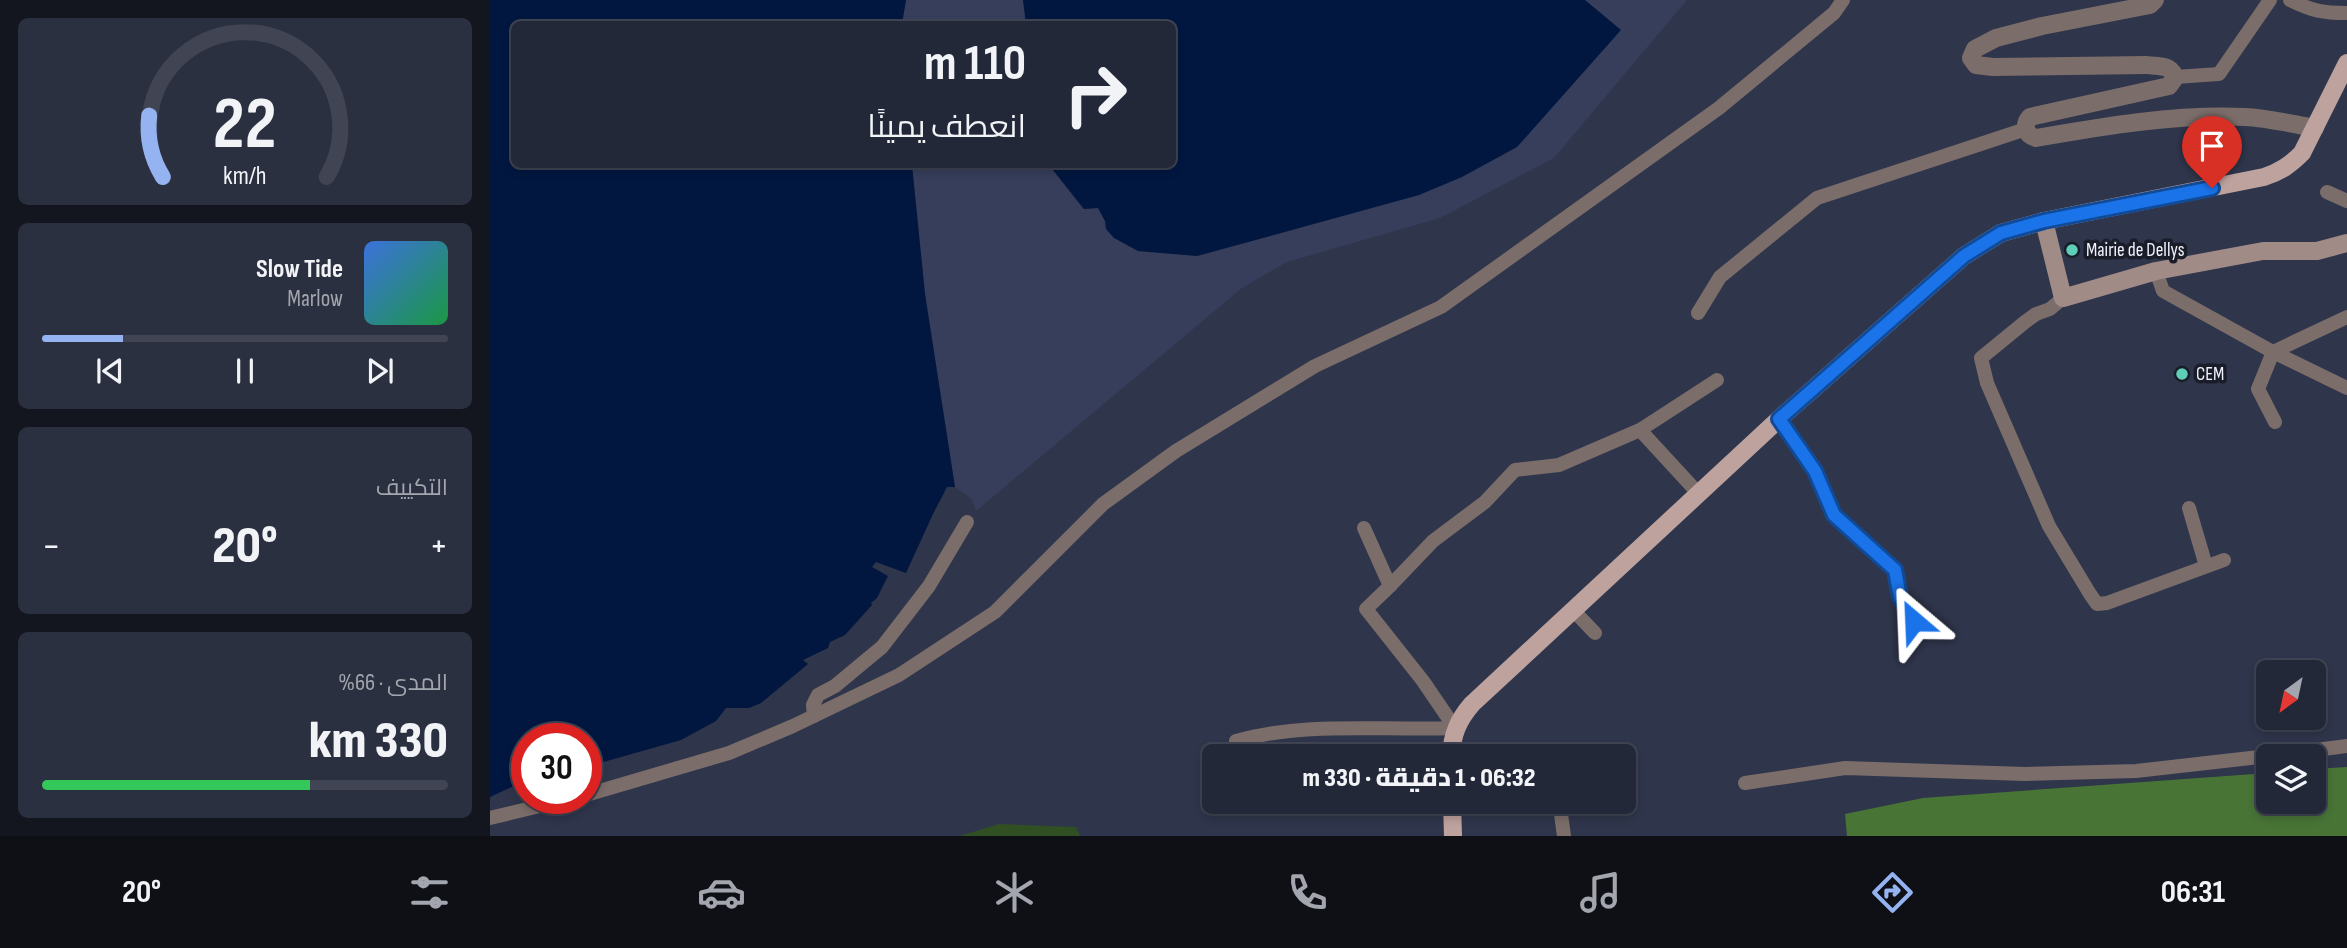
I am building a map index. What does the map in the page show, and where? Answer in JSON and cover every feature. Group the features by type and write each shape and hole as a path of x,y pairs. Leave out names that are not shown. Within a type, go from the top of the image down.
{"main road":[{"path":"1452,744 1455,728 1472,704 1779,419 1964,256 2001,233 2044,221 2279,172 2302,153 2347,63"},
{"path":"2044,221 2063,298 2156,271 2263,251 2317,251 2347,243"},
{"path":"1452,814 1453,836"}],"street":[{"path":"602,790 729,753 899,676 995,612 1103,504 1176,451 1315,366 1441,307 1737,95 1834,13 1843,0"},
{"path":"2155,0 2150,5 1996,38 1975,49 1971,58 1976,65 1993,67 2147,65 2169,68 2175,77"},
{"path":"2175,77 2219,74 2270,0"},
{"path":"2290,0 2311,10 2347,13"},
{"path":"2175,77 2170,85 2152,90 2030,117 2026,130 2036,138 2101,126 2163,119 2247,117 2315,128"},
{"path":"1698,313 1720,277 1817,198 2026,130"},
{"path":"2327,192 2347,201"},
{"path":"2156,271 2163,291 2273,352 2347,388"},
{"path":"2063,298 2050,309 2025,322 1982,358 1987,383 2049,526 2097,604 2107,603 2224,560"},
{"path":"2275,422 2258,389 2273,352 2347,317"},
{"path":"1455,728 1423,681 1366,609 1433,541 1485,502 1515,470 1559,465 1640,430 1717,380"},
{"path":"1779,419 1815,471 1834,515 1895,570 1900,597 1914,621"},
{"path":"1640,430 1698,493"},
{"path":"2189,508 2206,566"},
{"path":"814,716 813,705 818,695 835,686 882,647 929,586 967,522"},
{"path":"1364,528 1390,586"},
{"path":"1573,610 1595,633"},
{"path":"1236,741 1264,733 1331,729 1455,728"},
{"path":"2326,749 2347,746"},
{"path":"1745,783 1845,768 2025,774 2136,771 2256,757"},
{"path":"490,818 511,813"},
{"path":"1561,814 1564,836"}],"shaded area":[{"path":"490,0 906,0 902,21 511,21 511,168 912,168 925,294 955,487 947,487 906,573 876,562 872,567 888,576 872,605 845,635 830,642 828,648 803,660 808,664 761,703 749,708 726,708 716,721 681,740 602,762 602,723 511,723 511,787 490,797"},
{"path":"906,0 1023,0 1026,21 902,21"},
{"path":"1023,0 1585,0 1621,30 1517,147 1462,177 1419,195 1197,256 1138,251 1114,238 1106,229 1098,208 1084,209 1051,168 1176,168 1176,21 1026,21"},
{"path":"1585,0 1687,0 1554,158 1440,218 1287,262 1242,288 976,511 972,499 955,487 925,294 912,168 1051,168 1083,209 1098,208 1106,229 1127,245 1138,251 1197,256 1419,195 1620,30"}],"green space":[{"path":"2347,767 2347,836 1847,836 1845,814 1923,798 2256,774 2256,814 2326,814 2326,768"},
{"path":"999,824 1076,827 1080,836 960,836"}],"place":[{"name":"Mairie de Dellys","path":"2072,250"},
{"name":"CEM","path":"2182,374"}],"route":[{"path":"1914,621 1900,597 1895,570 1834,515 1815,471 1779,419 1964,256 2001,233 2044,221 2212,188"}]}
